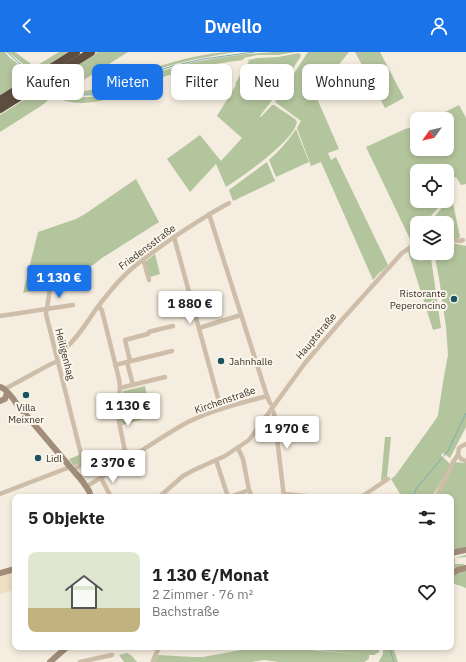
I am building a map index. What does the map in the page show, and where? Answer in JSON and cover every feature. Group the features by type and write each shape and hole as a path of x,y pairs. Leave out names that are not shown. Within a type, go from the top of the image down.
{"highway":[{"path":"0,100 76,52"},
{"path":"0,109 91,52"}],"main road":[{"path":"4,394 16,403 87,486 90,494"},
{"path":"454,553 466,550"},
{"path":"454,572 466,568"},
{"path":"0,573 12,569"},
{"path":"50,662 64,650"}],"street":[{"name":"Friedensstraße","path":"56,354 60,353 80,333 114,286 127,272 174,237 229,203"},
{"path":"209,214 267,396 274,413 284,494"},
{"path":"174,237 220,410"},
{"path":"454,240 463,240"},
{"name":"Hauptstraße","path":"162,494 183,476 225,456 248,440 308,359 402,254 410,248"},
{"path":"142,260 144,262 149,280"},
{"name":"Heiligenhag","path":"50,289 46,314 81,454 80,465 71,469"},
{"path":"0,316 73,305"},
{"path":"99,306 102,311 120,388 117,412 127,461"},
{"path":"199,328 241,315"},
{"path":"133,385 125,340 172,326"},
{"path":"115,365 172,351"},
{"path":"4,394 49,365 58,361"},
{"path":"120,388 165,377"},
{"name":"Kirchenstraße","path":"87,486 189,422 220,410 267,396"},
{"path":"437,494 458,455 460,448 466,444"},
{"path":"238,448 243,459 251,494"},
{"path":"458,455 460,459 466,461"},
{"path":"216,460 228,494"},
{"path":"0,494 71,469"},
{"path":"101,478 109,494"},
{"path":"366,494 388,479"},
{"path":"238,494 249,490"},
{"path":"153,661 158,650"},
{"path":"80,662 112,655"}],"green space":[{"path":"0,52 5,52 18,64 12,64 12,87 0,95"},
{"path":"8,52 15,52 31,64 22,63"},
{"path":"59,52 68,52 49,64 39,64"},
{"path":"98,52 128,52 109,64 92,64 92,75 84,80 84,64 80,64"},
{"path":"236,52 171,64 171,66 163,68 163,65 184,59 215,53"},
{"path":"296,52 278,55 257,55 244,58 243,60 214,64 187,64 205,60 247,54"},
{"path":"308,52 349,52 339,64 302,64 302,100 318,100 339,149 328,153 331,160 336,157 388,265 373,280 321,162 311,166 297,128 301,121 275,102 276,100 294,100 294,73"},
{"path":"355,52 380,52 386,64 361,64"},
{"path":"299,53 301,56 294,67 294,64 247,64 248,60 258,58 278,57"},
{"path":"171,68 171,75 163,78 163,71"},
{"path":"389,69 404,98 385,108 381,100 389,100"},
{"path":"240,75 240,100 272,100 260,116 261,117 272,105 274,105 295,119 297,122 287,139 266,158 226,187 216,164 190,192 167,159 200,135 221,161 242,138 217,116 227,100 232,100 232,92 236,85 235,84"},
{"path":"92,90 92,94 84,94 84,91"},
{"path":"92,96 92,100 102,100 90,103 78,103 63,100 84,100 84,97"},
{"path":"24,100 48,100 0,132 0,115"},
{"path":"459,105 466,118 466,184 461,185 456,177 454,178 454,164 410,164 410,208 438,208 431,216 410,216 410,239 366,147 410,128 410,156 454,156 454,112 445,112"},
{"path":"296,129 309,162 276,177 269,160 284,145"},
{"path":"267,162 275,181 233,201 229,190"},
{"path":"136,179 159,222 102,258 74,280 23,293 38,232 76,219"},
{"path":"442,208 454,208 460,237 458,239 454,238 454,216 435,216"},
{"path":"454,243 466,246 466,427 450,458 443,453 441,455 451,465 434,494 400,494 391,479 395,476 438,415 448,355 446,327 435,260 454,260"},
{"path":"155,254 160,274 150,277 145,262"},
{"path":"411,260 431,260 441,328 433,330"},
{"path":"145,386 151,417 122,425 120,413 123,391"},
{"path":"385,437 391,437 387,477 381,481"},
{"path":"79,455 79,463 74,466 69,459"},
{"path":"455,462 466,463 466,548 454,550 454,494 439,494"},
{"path":"466,555 466,557 455,558 455,564 464,564 463,567 454,570 454,558"},
{"path":"466,570 466,588 454,584 454,575"},
{"path":"241,650 311,650 367,655 318,650 379,650 379,652 374,655 369,655 369,659 364,662 279,662 264,660 251,662 155,662 158,655 203,657"},
{"path":"383,650 394,650 398,662 379,662 383,654"},
{"path":"127,653 137,662 124,662 119,655"}],"shaded area":[{"path":"12,572 12,590 0,595 0,576"}],"waterway":[{"path":"7,52 21,64"},
{"path":"84,95 98,94 153,72 173,66 203,59 254,52"},
{"path":"444,456 448,451 466,413"},
{"path":"414,494 416,489 442,458"},
{"path":"390,650 394,662"}],"place":[{"name":"Ristorante Peperoncino","path":"454,299"},
{"name":"Jahnhalle","path":"221,361"},
{"name":"Villa Meixner","path":"26,395"},
{"name":"Lidl","path":"38,458"}]}
